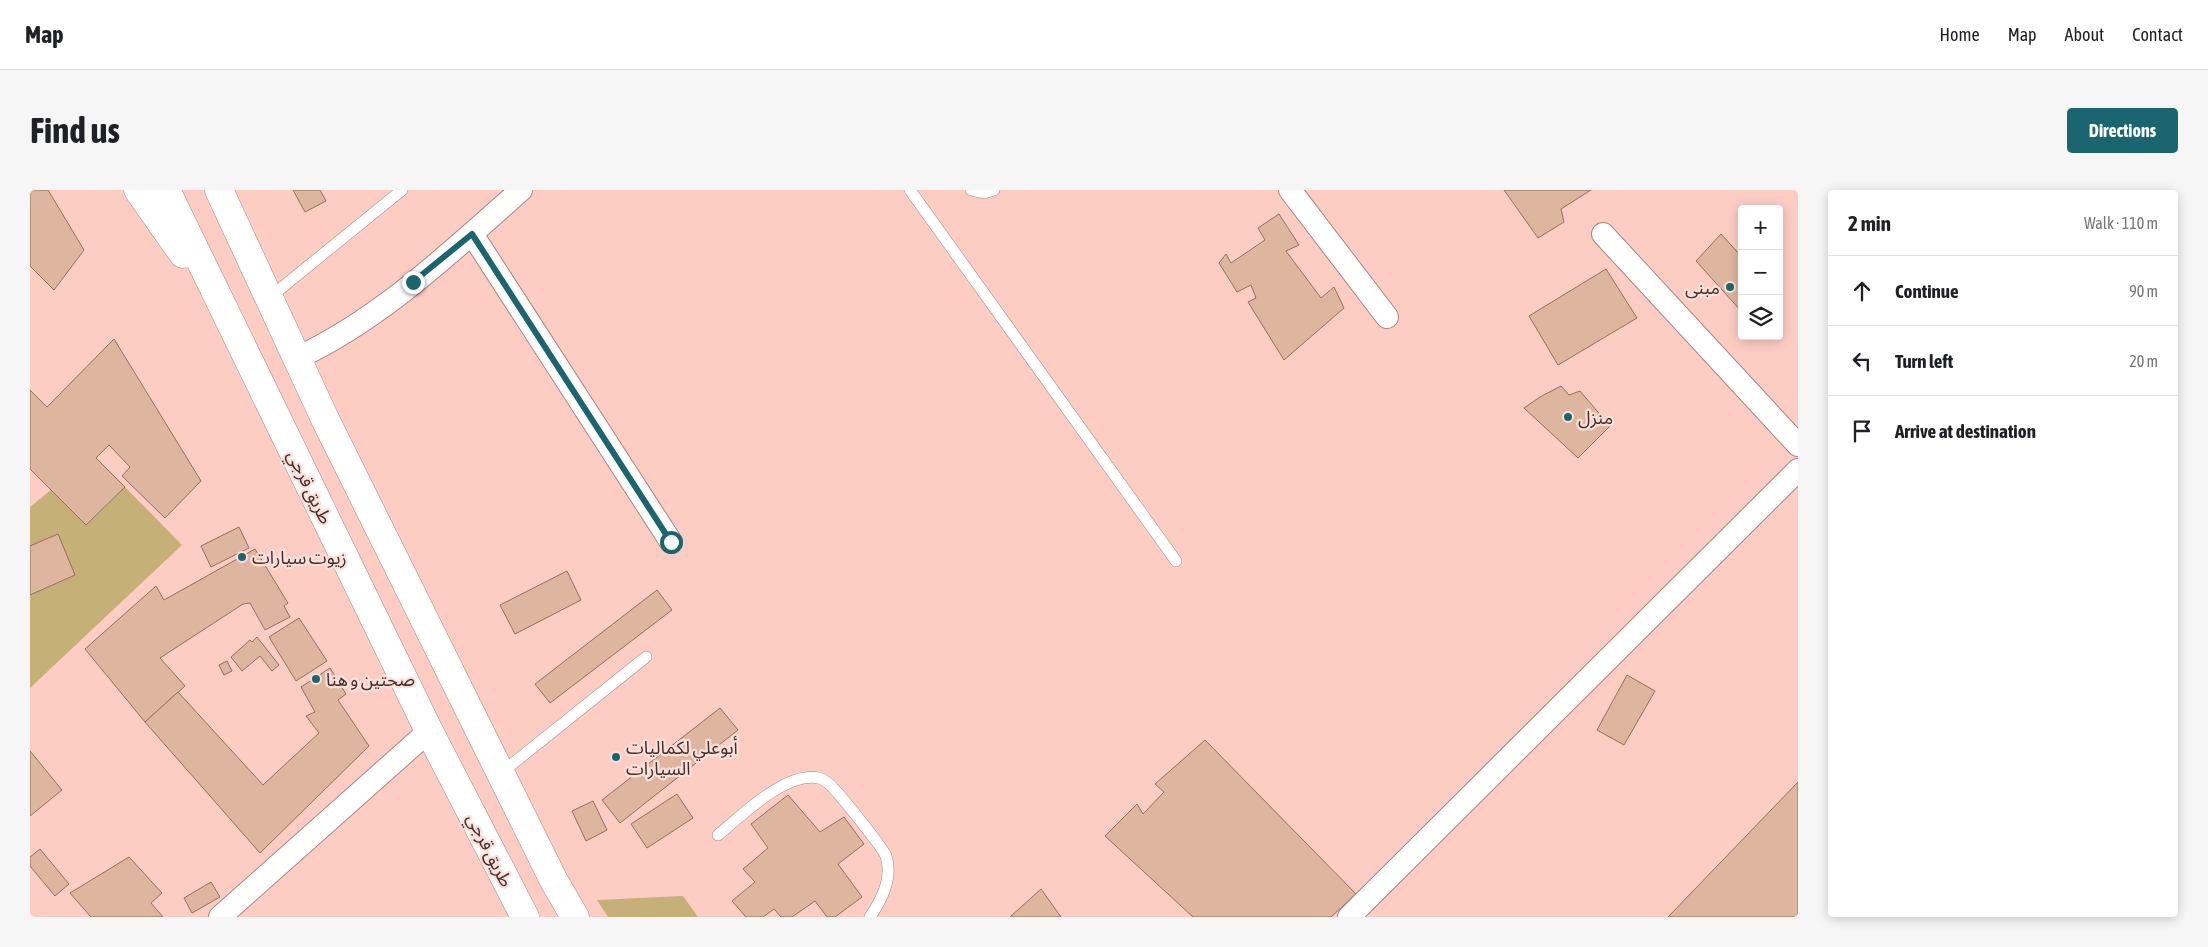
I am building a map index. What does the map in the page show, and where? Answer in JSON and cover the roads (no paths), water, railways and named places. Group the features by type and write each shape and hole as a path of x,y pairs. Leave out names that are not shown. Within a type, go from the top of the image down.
{"highway":[{"path":"138,190 231,322"},
{"name":"طريق قرجي","path":"166,190 429,731 521,910"},
{"path":"219,190 297,358 500,774 554,882 575,917"},
{"path":"521,910 554,882"}],"street":[{"path":"297,358 350,328 382,306 472,234 521,190"},
{"path":"1290,190 1388,318"},
{"path":"472,234 671,542"},
{"path":"1603,234 1798,445"},
{"path":"1348,917 1798,470"},
{"path":"220,917 429,731"}],"lane":[{"path":"269,298 402,190"},
{"path":"910,190 1176,562"},
{"path":"971,190 984,193 994,190"},
{"path":"500,774 646,657"},
{"path":"718,835 766,795 799,779 820,778 834,788 886,855 887,878 882,899 870,917"}],"place":[{"name":"مبنى","path":"1730,287"},
{"name":"منزل","path":"1568,417"},
{"name":"زيوت سيارات","path":"242,557"},
{"name":"صحتين و هنا","path":"316,679"},
{"name":"أبوعلي لكماليات السيارات","path":"616,757"}]}
